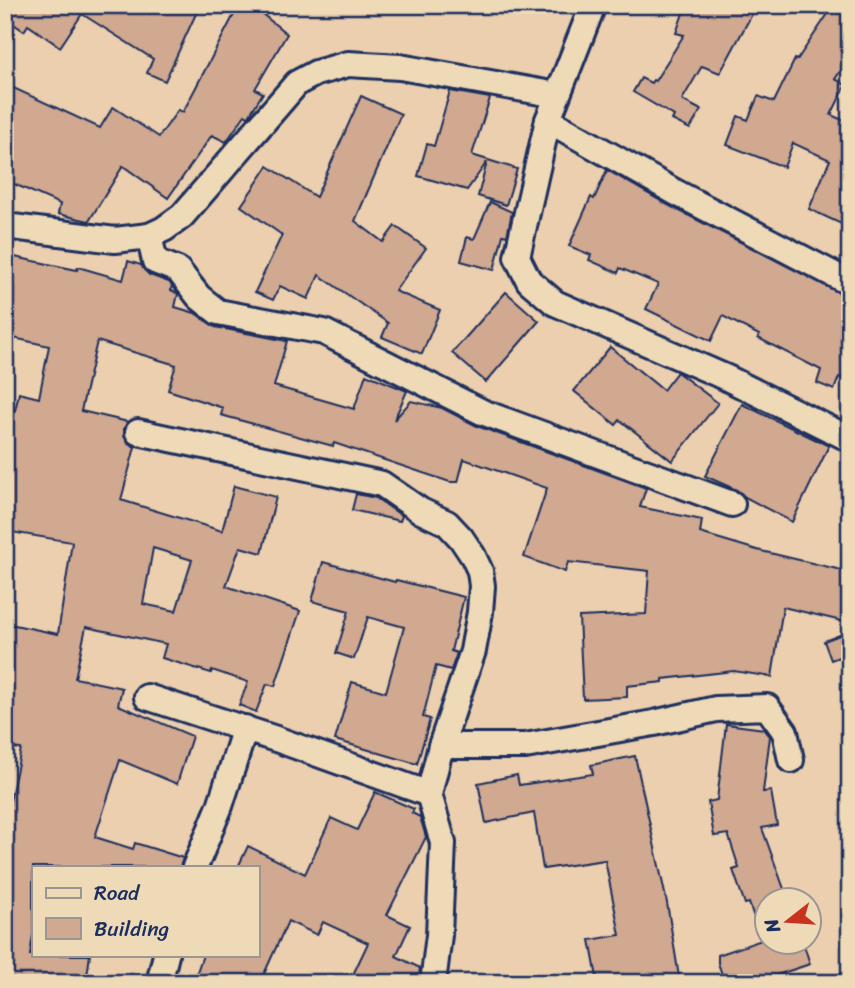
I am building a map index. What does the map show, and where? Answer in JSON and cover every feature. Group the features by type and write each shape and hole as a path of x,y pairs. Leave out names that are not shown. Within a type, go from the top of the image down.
{"street":[{"path":"593,5 548,120 517,257 529,281 555,303 727,378 850,439"},
{"path":"5,226 116,240 149,236 182,216 297,83 316,73 348,64 400,67 557,95"},
{"path":"548,120 675,192 850,283"},
{"path":"149,236 155,261 178,270 199,297 218,312 324,332 482,412 732,504"},
{"path":"138,432 382,484 421,511 447,523 473,556 480,572 482,586 473,651 441,746 429,794 443,843 439,935 433,983"},
{"path":"147,696 429,794"},
{"path":"441,746 525,746 716,709 767,707 785,732 791,760"},
{"path":"195,866 220,806 245,728"},
{"path":"159,983 166,956"}],"building":[{"path":"5,5 200,5 165,81 147,73 153,59 82,14 60,47 28,25 24,31 5,18"},
{"path":"239,5 251,5 287,34 255,89 263,93 248,117 245,115 226,142 212,135 168,198 123,166 89,221 58,214 60,204 5,180 5,84 100,128 113,107 159,137 178,110 183,112"},
{"path":"686,5 757,5 720,73 702,66 682,100 701,110 690,129 672,120 674,116 633,92 641,78 651,83 655,81 684,35 676,33"},
{"path":"834,5 850,5 850,58 835,79 846,85 831,115 847,122 850,117 850,228 809,209 830,160 793,143 784,167 727,145 738,116 748,120 758,96 774,102 795,59 797,60"},
{"path":"450,91 490,98 472,155 517,169 506,205 478,196 487,162 467,190 418,176 427,144 434,146"},
{"path":"361,96 401,114 355,221 383,242 395,226 426,248 395,291 440,310 422,354 382,337 388,323 319,275 308,299 280,286 273,300 255,292 282,235 241,206 268,166 316,197"},
{"path":"607,170 668,205 850,298 850,381 839,377 834,390 817,383 821,370 758,338 759,335 723,316 711,341 646,309 658,284 620,268 618,273 589,260 591,255 569,246 591,197 594,199"},
{"path":"490,202 512,212 507,236 503,235 494,270 461,261 467,237 474,239"},
{"path":"5,255 77,270 78,267 123,280 128,261 141,265 149,275 169,282 171,290 178,294 175,307 195,313 215,327 287,341 274,386 354,409 366,374 407,391 394,420 411,401 442,408 477,426 646,488 640,507 702,520 700,533 757,550 850,572 850,623 783,607 772,677 734,671 663,679 663,682 627,686 627,697 583,699 579,617 646,614 649,571 568,562 565,572 524,557 547,488 464,459 458,482 450,482 334,443 333,446 221,415 223,408 168,390 176,365 97,341 81,411 128,422 124,428 124,436 128,443 135,447 121,500 222,531 234,486 276,497 262,553 240,547 226,586 300,611 275,686 267,684 256,712 239,705 248,682 162,658 166,644 86,627 75,678 122,688 118,705 192,736 177,784 120,760 95,837 133,849 135,843 183,858 180,866 32,866 30,955 90,956 86,983 5,983 5,825 21,749 5,747 5,623 58,634 72,542 5,531 5,454 19,393 39,398 49,346 5,336","holes":["153,548 192,560 176,611 143,604"]},
{"path":"506,292 539,321 486,382 452,353"},
{"path":"610,347 663,390 677,372 718,403 672,461 620,420 616,425 574,391"},
{"path":"742,404 829,446 792,522 737,490 705,476"},
{"path":"356,494 376,498 402,516 400,521 352,510"},
{"path":"323,562 464,597 451,651 457,653 451,670 436,666 423,717 430,719 417,764 335,740 352,682 386,692 404,627 368,617 354,659 336,653 349,611 312,601"},
{"path":"850,631 850,653 831,660 824,641"},
{"path":"726,724 764,729 770,736 763,792 771,791 777,825 762,828 783,886 754,886 754,917 749,903 745,904 733,870 739,868 728,834 714,836 708,802 717,800"},
{"path":"635,756 667,903 680,983 598,983 590,940 620,935 605,860 543,869 534,813 486,823 478,783 517,775 519,785 593,774 591,765"},
{"path":"375,792 414,809 412,813 420,817 426,837 387,915 410,926 396,956 420,968 418,983 349,983 368,943 323,922 317,935 288,921 260,983 193,983 203,956 259,956 259,866 238,866 248,846 305,874 331,818 357,830"},
{"path":"754,943 754,956 807,956 810,964 752,983 725,983 718,955"}]}
